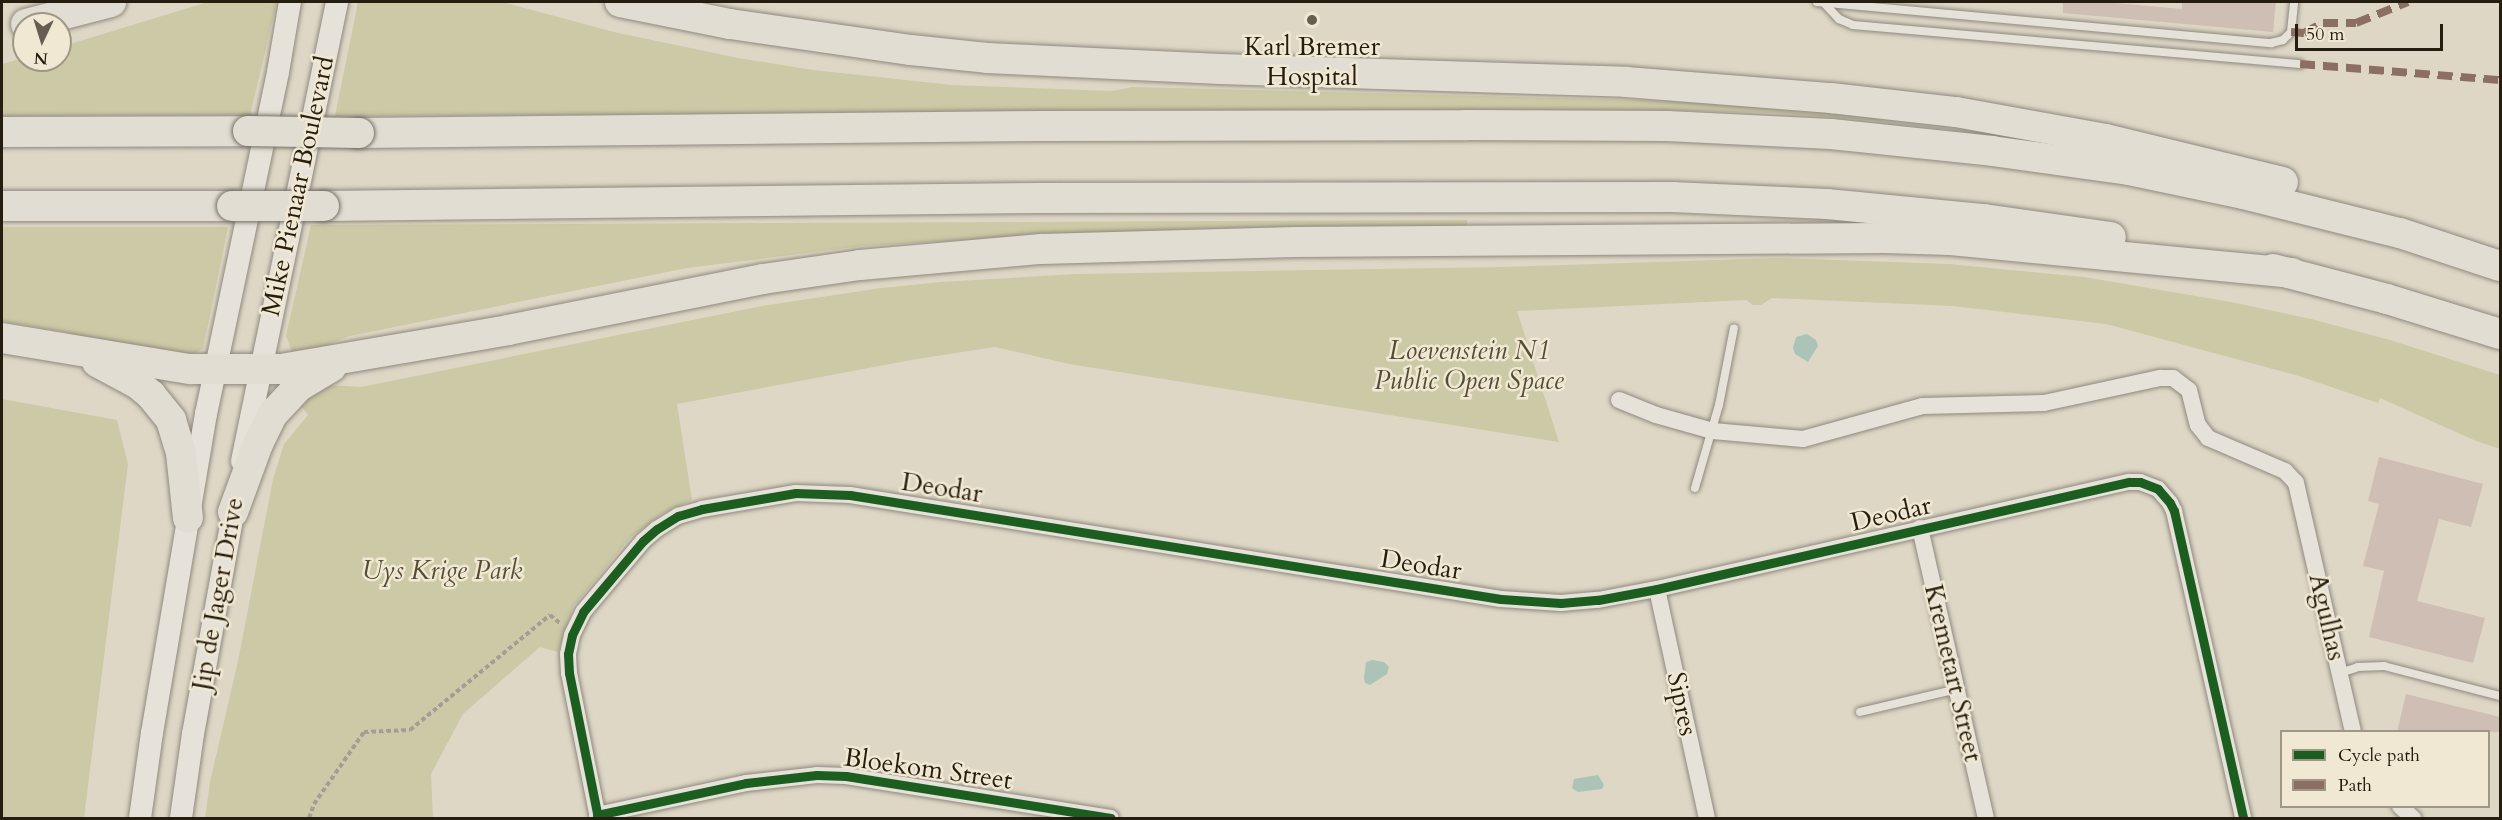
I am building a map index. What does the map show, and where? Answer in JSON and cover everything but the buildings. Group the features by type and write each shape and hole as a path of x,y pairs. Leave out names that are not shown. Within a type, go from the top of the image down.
{"highway":[{"path":"72,12 111,2"},
{"path":"620,2 741,26 911,50 987,58 1220,69 1626,82 1831,98 1956,112 2106,139 2289,184 2500,264"},
{"path":"2,132 359,133 1041,126 1478,125 1667,126 1832,134 1992,151 2129,170 2243,194 2389,231 2500,264"},
{"path":"2,206 324,206 1039,198 1672,197 1827,204 1984,219 2177,248 2291,273 2387,299 2500,334"},
{"path":"2,338 190,369 259,370 296,367 508,330 763,279 860,265 1041,249 1460,240 1884,238 1950,240 2291,273"},
{"path":"59,346 132,380 162,407 171,420 179,444 188,518"},
{"path":"233,512 262,435 281,403 306,381 358,355"}],"main road":[{"name":"Mike Pienaar Boulevard","path":"214,370 278,72 290,2"},
{"name":"Mike Pienaar Boulevard","path":"259,370 337,2"},
{"name":"Jip de Jager Drive","path":"140,819 214,370"},
{"name":"Jip de Jager Drive","path":"181,819 193,734 259,370"}],"street":[{"name":"Agulhas","path":"1619,400 1656,415 1713,431 1803,439 1923,406 2044,404 2160,378 2173,378 2189,390 2202,433 2212,441 2285,471 2295,483 2353,730"},
{"name":"Deodar","path":"597,817 569,674 568,654 572,635 583,612 631,554 657,529 678,516 702,509 796,493 850,495 1521,602 1580,602 1657,589 1920,528 2129,482 2140,482 2158,489 2174,511 2243,819"},
{"name":"Kremetart Street","path":"1920,528 1986,819"},
{"name":"Sipres","path":"1657,589 1707,819"},
{"name":"Bloekom Street","path":"597,817 746,783 817,775 846,776 1111,819"},
{"path":"2401,808 2413,819"}],"lane":[{"path":"1821,2 2271,43 2283,40 2291,32 2294,2"},
{"path":"1821,2 1839,19 1853,25 2300,64"},
{"path":"1695,488 1713,431 1734,328"},
{"path":"2340,673 2358,667 2384,666 2500,696"},
{"path":"1860,712 1957,689"}],"path":[{"path":"309,819 314,804 364,732 410,730 550,615 572,635"}],"green space":[{"path":"208,2 277,2 250,115 2,116 2,64 12,61 12,72 72,72 72,43"},
{"path":"358,2 502,2 614,32 738,58 813,70 952,85 1112,91 1132,87 1674,101 1881,116 1881,121 1773,113 1653,110 335,116"},
{"path":"1467,220 1467,228 1052,235 863,246 687,268 350,336 316,349 295,353 292,352 286,336 311,225"},
{"path":"2,227 228,227 203,349 189,356 100,343 66,332 2,321"},
{"path":"1779,258 1949,264 2084,277 2231,302 2311,319 2390,340 2500,375 2500,449 2476,441 2380,398 2378,403 2299,376 2106,324 1953,306 1772,298 1761,305 1753,305 1746,300 1517,311 1559,442 1069,364 995,347 917,359 677,404 692,500 663,513 630,538 573,607 558,652 540,647 463,714 431,774 433,818 205,818 210,782 238,661 273,479 284,444 308,415 296,400 327,385 361,387 762,306 881,288 941,282 1077,274 1502,267"},
{"path":"2,399 117,420 128,464 84,818 2,818"}],"shaded area":[{"path":"1807,334 1816,340 1818,346 1808,362 1795,354 1793,348 1796,337"},
{"path":"1372,660 1384,662 1389,667 1387,674 1370,685 1365,683 1364,678 1366,662"},
{"path":"1598,775 1604,785 1602,789 1578,792 1572,788 1574,779"}],"marked path":[{"path":"2291,32 2304,33 2323,23 2356,23 2408,2"},
{"path":"2300,64 2500,80"}],"cycle path":[{"path":"598,818 569,673 568,654 572,635 583,612 643,541 678,516 702,509 796,493 850,495 1501,599 1561,603 1598,600 1657,589 2129,482 2140,482 2158,489 2174,511 2243,818"},
{"path":"597,815 746,783 817,775 846,776 1111,818"}],"place":[{"name":"Karl Bremer Hospital","path":"1312,20"}],"park label":[{"name":"Loevenstein N1 Public Open Space","path":"1469,366"},
{"name":"Uys Krige Park","path":"442,571"}]}
